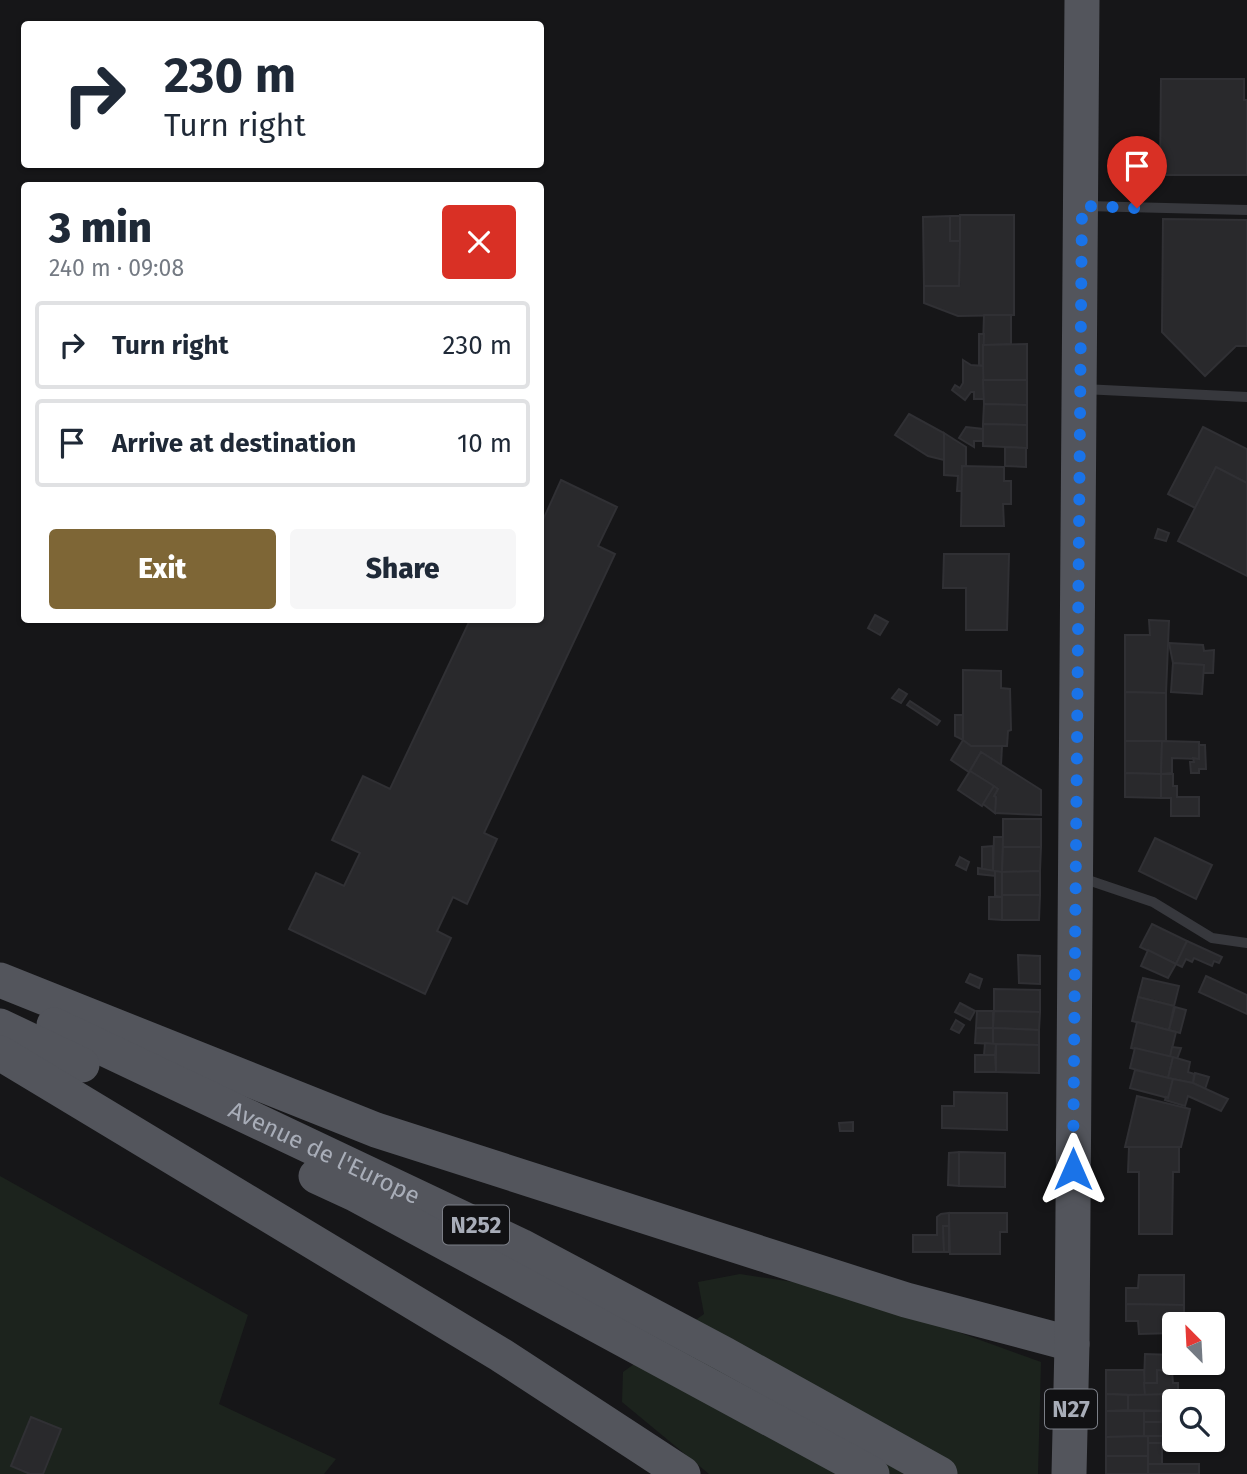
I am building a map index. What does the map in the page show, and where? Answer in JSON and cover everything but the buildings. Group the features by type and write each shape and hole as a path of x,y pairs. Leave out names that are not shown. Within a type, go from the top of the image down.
{"main road":[{"name":"N27","path":"1069,1474 1081,389 1082,0"},
{"path":"0,980 376,1130 906,1300 1072,1344"},
{"name":"Avenue de l'Europe","path":"0,999 522,1246 940,1474"},
{"name":"Avenue de l'Europe","path":"0,1026 355,1194 873,1474"},
{"path":"0,1053 501,1354 683,1474"}],"lane":[{"path":"1082,206 1247,210"},
{"path":"1081,389 1247,397"},
{"path":"1076,876 1153,902 1212,938 1247,943"}],"shaded area":[{"path":"0,1176 248,1315 219,1404 336,1459 324,1474 0,1474"},
{"path":"740,1274 806,1284 889,1307 1041,1362 1038,1474 709,1474 622,1402 623,1372 704,1314 698,1282"}],"route":[{"path":"1073,1169 1082,206 1137,208"}]}
